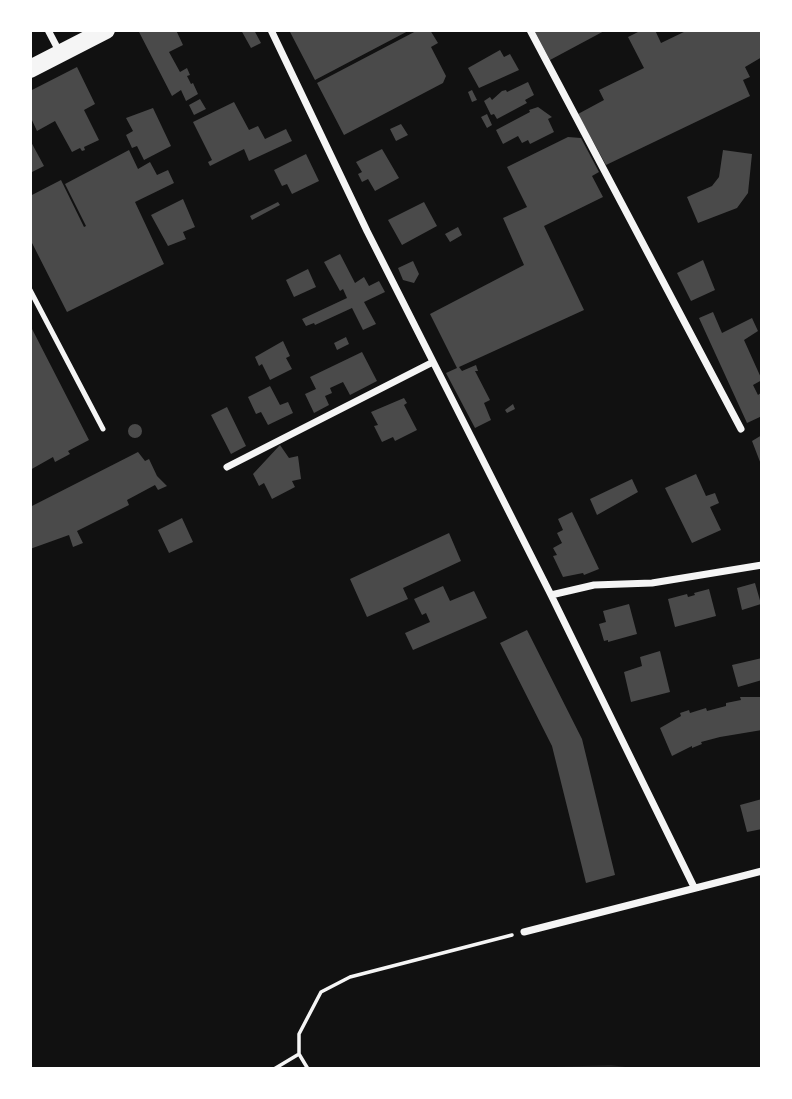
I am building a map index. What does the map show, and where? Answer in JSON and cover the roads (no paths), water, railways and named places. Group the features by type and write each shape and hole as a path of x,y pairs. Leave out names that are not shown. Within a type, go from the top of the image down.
{"main road":[{"path":"30,69 106,30"}],"street":[{"path":"48,30 60,53"},
{"path":"271,30 367,231 551,595 694,887"},
{"path":"530,30 741,429"},
{"path":"228,467 433,362"},
{"path":"551,595 594,585 652,583 762,565"},
{"path":"524,932 762,871"}],"lane":[{"path":"30,290 103,429"}]}
